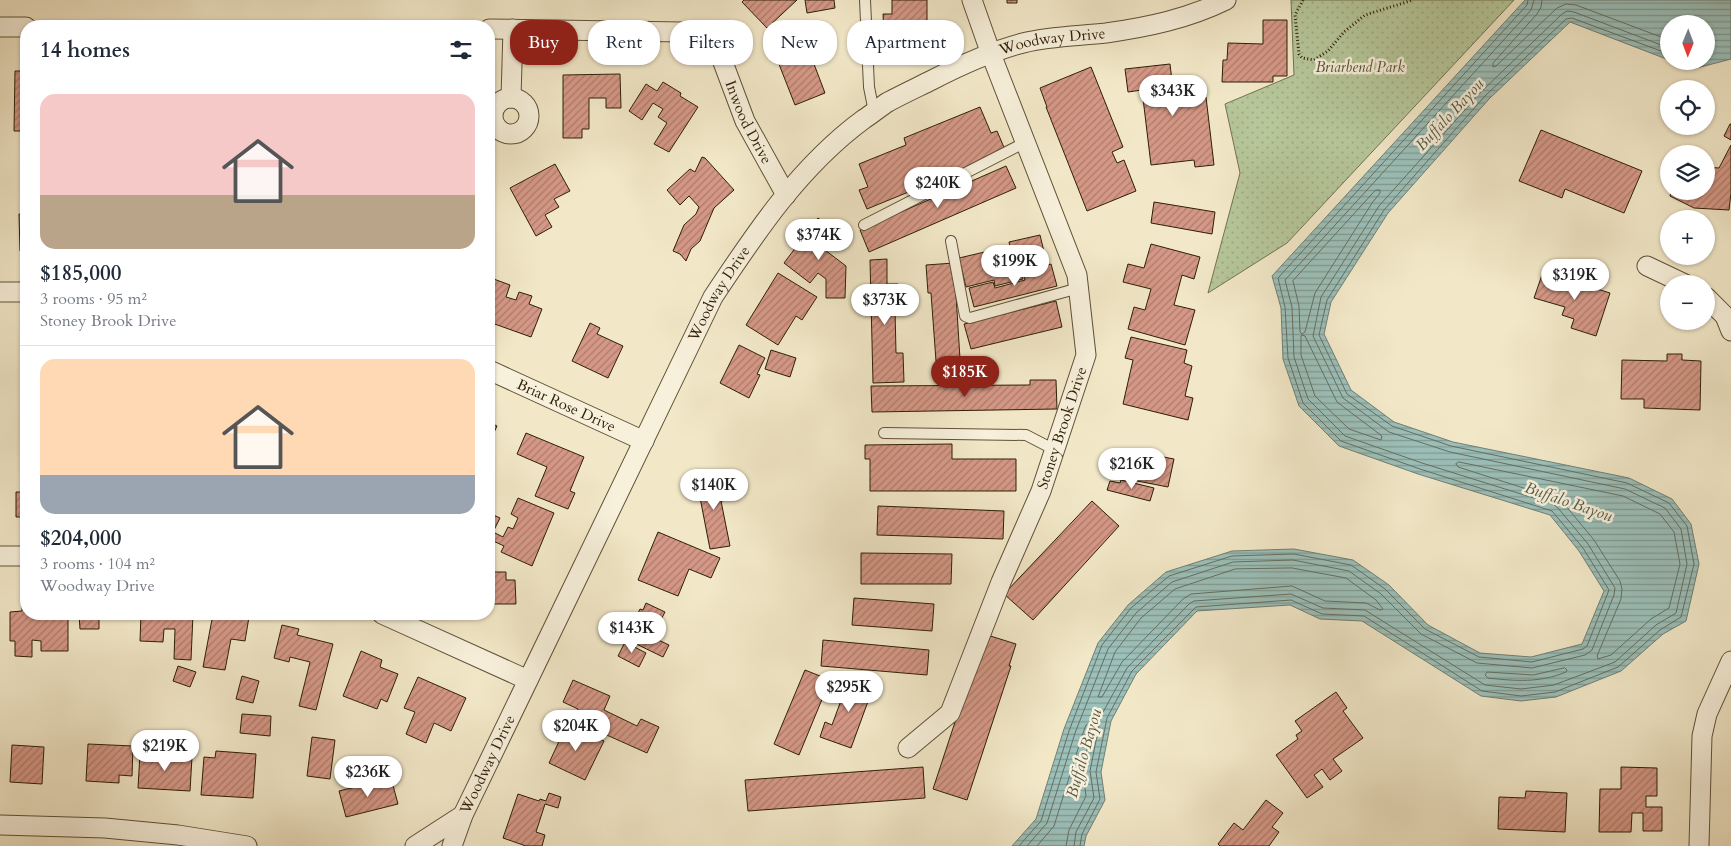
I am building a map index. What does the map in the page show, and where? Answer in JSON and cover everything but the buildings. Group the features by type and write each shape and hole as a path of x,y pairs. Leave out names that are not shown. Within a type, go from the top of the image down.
{"street":[{"name":"Stoney Brook Drive","path":"908,748 950,713 1001,582 1041,491 1086,355 1077,275 991,54 972,0"},
{"name":"Woodway Drive","path":"452,846 464,815 528,680 713,297 750,241 819,157 848,131 888,102 959,66 1024,43 1173,21 1226,0"},
{"path":"0,27 20,27"},
{"name":"Inwood Drive","path":"495,29 510,29"},
{"name":"Inwood Drive","path":"578,30 682,32 716,41 744,121 786,195"},
{"path":"511,98 512,65"},
{"path":"1647,266 1668,275"},
{"path":"0,292 20,292"},
{"path":"1715,306 1725,316 1731,332"},
{"name":"Briar Rose Drive","path":"495,373 644,441"},
{"path":"0,556 20,556"},
{"path":"395,620 528,680"},
{"path":"1699,846 1702,736 1707,714 1731,661"},
{"path":"415,846 464,815"},
{"path":"0,825 105,828 178,835 247,846"}],"lane":[{"path":"865,0 869,87 874,112"},
{"path":"864,225 1026,142"},
{"path":"951,241 965,316 970,318 1079,288"},
{"path":"884,433 1026,435 1055,450"}],"path":[{"path":"1303,0 1295,15 1299,54 1302,58 1308,60 1314,60 1328,51 1344,32 1365,14 1413,0"}],"green space":[{"name":"Briarbend Park","path":"1291,0 1514,0 1287,243 1208,293 1240,173 1225,104 1294,75"}],"water":[{"name":"Buffalo Bayou","path":"1525,0 1731,0 1731,59 1715,63 1715,15 1660,15 1660,57 1570,22 1489,99 1388,213 1331,302 1324,334 1351,390 1394,422 1453,442 1629,478 1672,499 1691,524 1699,564 1686,621 1663,634 1621,671 1556,697 1521,701 1481,696 1362,621 1320,619 1290,605 1197,611 1136,674 1111,721 1101,772 1105,800 1086,836 1084,846 1012,846 1036,819 1064,729 1098,643 1128,605 1166,572 1232,551 1294,549 1353,560 1389,585 1428,625 1480,653 1531,657 1582,644 1604,591 1579,551 1550,515 1418,474 1339,446 1299,406 1283,359 1281,308 1272,276"}]}
